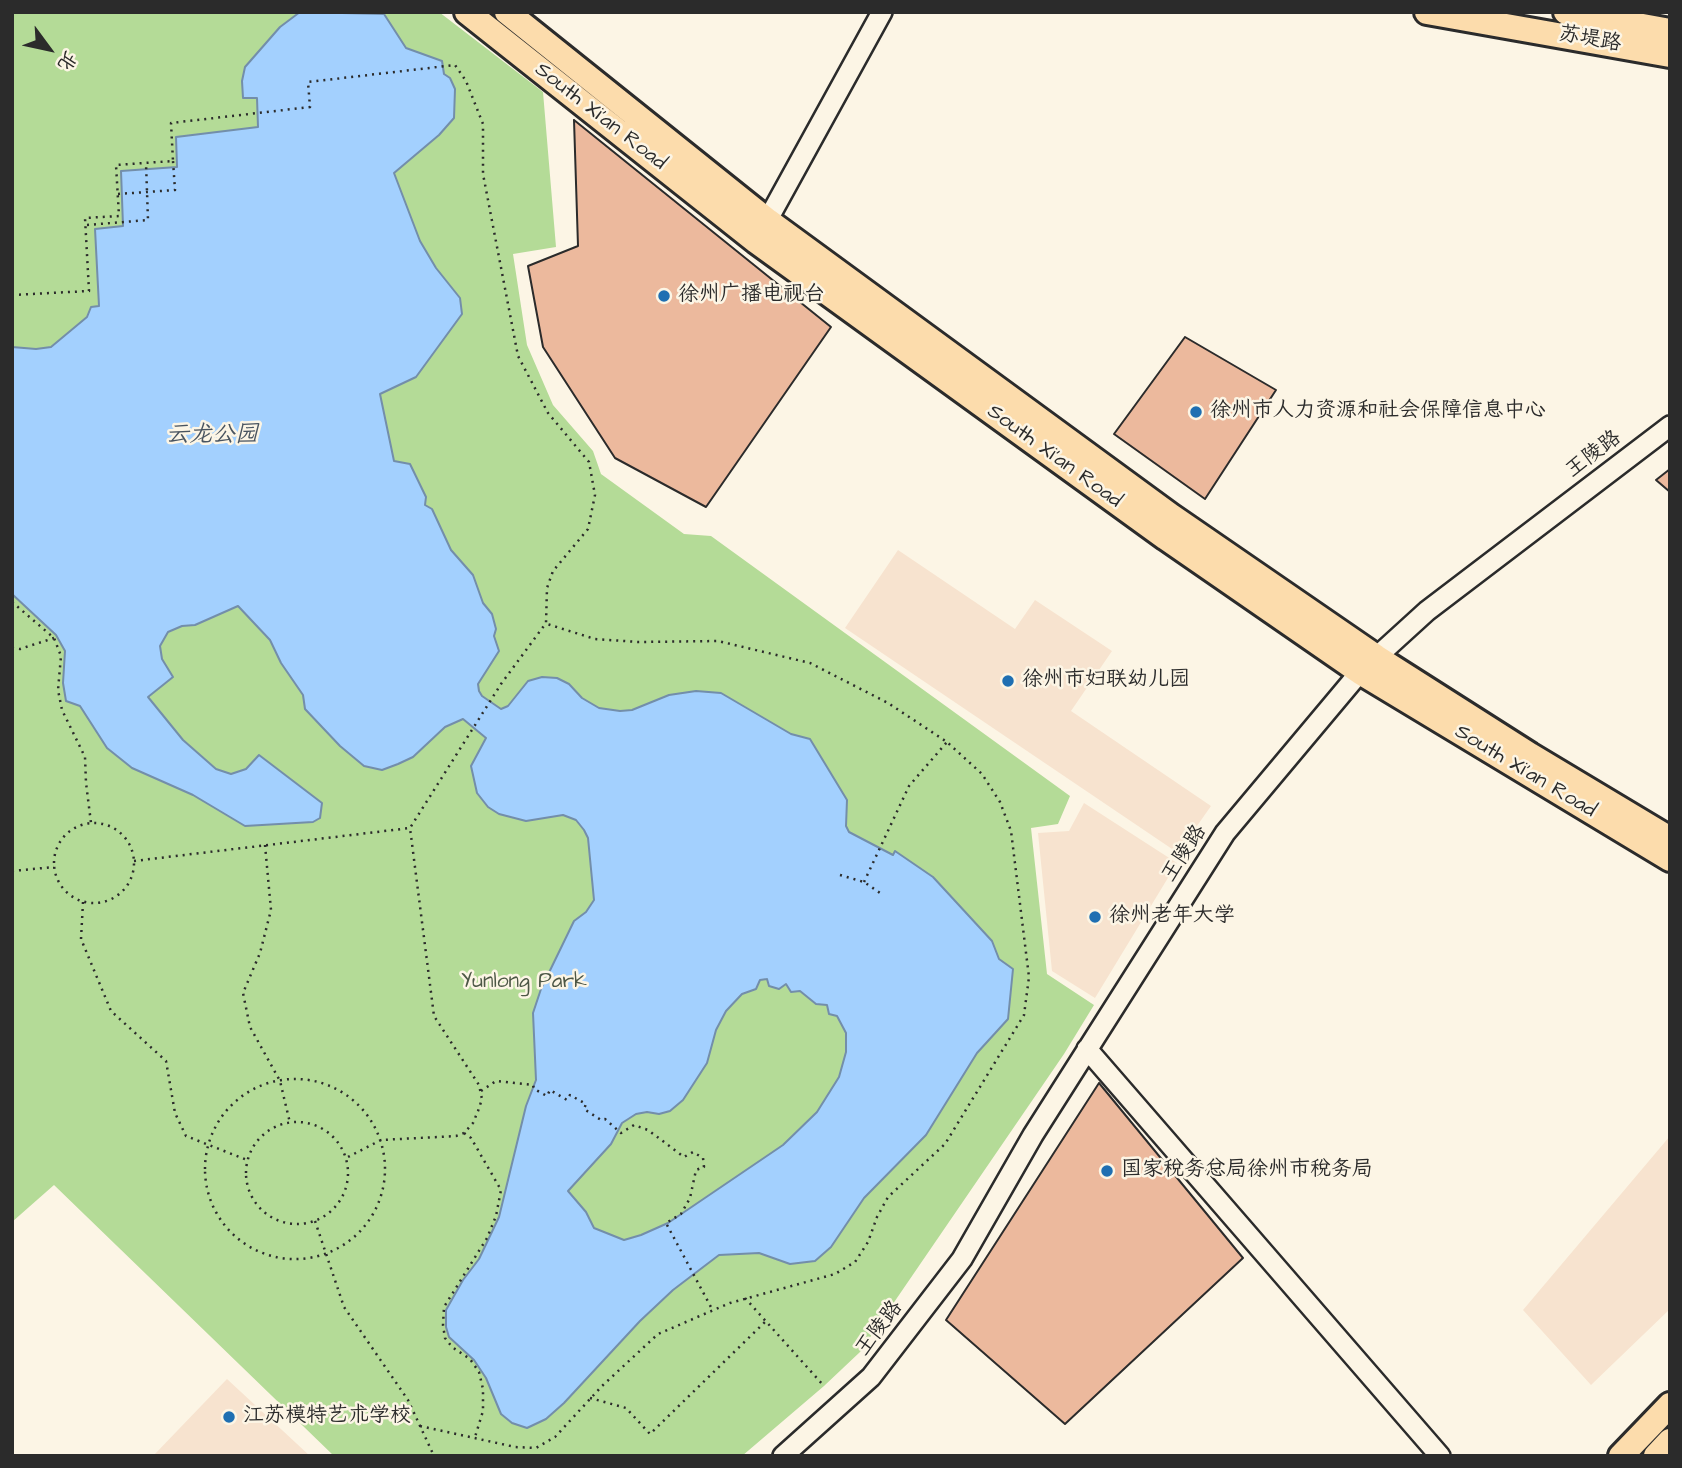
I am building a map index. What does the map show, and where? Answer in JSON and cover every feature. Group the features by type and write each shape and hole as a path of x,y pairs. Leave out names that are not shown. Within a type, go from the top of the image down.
{"main road":[{"name":"South Xi'an Road","path":"467,12 762,231 1166,538 1368,664 1670,859"},
{"name":"South Xi'an Road","path":"507,12 762,231"},
{"path":"528,12 540,39"},
{"name":"苏堤路","path":"1427,12 1670,55"},
{"name":"苏堤路","path":"1566,12 1670,31"},
{"name":"South Xi'an Road","path":"1368,664 1530,755 1670,839"},
{"path":"1621,1456 1670,1405"},
{"path":"1656,1456 1670,1441"}],"street":[{"path":"762,231 882,12"},
{"name":"王陵路","path":"783,1456 871,1377 962,1259 1033,1135 1225,833 1368,664 1427,611 1670,426"},
{"path":"1087,1049 1440,1456"}],"path":[{"path":"118,194 174,190 171,123 310,107 308,82 455,65 466,80 483,124 483,174 518,356 548,413 589,462 595,495 588,529 553,571 547,588 546,623 501,684 410,828 434,1016 480,1086 482,1099 478,1111 473,1123 464,1133 456,1136 381,1140 346,1158"},
{"path":"12,295 89,291 85,218 119,216 116,165 173,161"},
{"path":"85,225 148,220 146,163"},
{"path":"12,602 54,638 61,656 58,690 62,710 85,757 91,823"},
{"path":"420,1426 515,1447 536,1448 555,1437 590,1398 658,1334 745,1298 835,1274 855,1262 868,1242 888,1197 945,1144 1024,1014 1029,977 1011,831 1000,802 982,774 947,742 888,703 810,663 718,641 638,642 595,639 546,623"},
{"path":"12,648 20,649 54,638"},
{"path":"864,882 909,786 947,742"},
{"path":"91,823 115,829 131,848 134,861 126,887 116,897 104,902 83,902 65,892 57,880 54,867 55,854 68,833 91,823"},
{"path":"134,861 410,828"},
{"path":"265,845 271,910 260,953 243,993 250,1027 280,1081 290,1123"},
{"path":"12,871 54,867"},
{"path":"840,874 864,882 883,895"},
{"path":"83,902 80,939 111,1011 166,1062 174,1113 186,1136 247,1160"},
{"path":"292,1078 321,1082 347,1095 368,1115 381,1140 385,1168 381,1197 366,1224 343,1245 315,1257 284,1259 254,1250 229,1232 212,1206 205,1176 208,1145 220,1119 239,1098 264,1084 280,1081 292,1078"},
{"path":"481,1091 496,1082 533,1085 534,1089 547,1096 550,1090 566,1100 570,1095 586,1104 583,1109 605,1119 621,1132 634,1125 648,1130 684,1157 693,1152 703,1158 704,1167 696,1170 690,1198 681,1213 666,1223 712,1310"},
{"path":"290,1123 312,1124 327,1132 339,1144 346,1158 348,1175 345,1191 336,1206 323,1218 307,1224 289,1224 273,1219 259,1209 250,1194 246,1178 247,1160 254,1145 265,1133 290,1123"},
{"path":"464,1133 471,1138 501,1190 498,1209 487,1238 444,1307 445,1338 452,1347 470,1359 479,1372 483,1389 483,1412 475,1437"},
{"path":"315,1221 344,1307 408,1400 434,1456"},
{"path":"745,1298 824,1386"},
{"path":"590,1398 626,1408 650,1434 765,1321"}],"shaded area":[{"name":"徐州市妇联幼儿园","path":"898,550 1015,629 1035,600 1112,651 1071,711 1211,806 1178,853 845,628"},
{"name":"徐州老年大学","path":"1084,803 1177,863 1095,998 1052,971 1038,833 1069,831"},
{"path":"1670,1136 1670,1309 1591,1385 1523,1310"},
{"name":"江苏模特艺术学校","path":"227,1379 310,1456 153,1456"}],"green space":[{"name":"Yunlong Park","path":"12,12 439,12 543,92 556,247 513,254 527,345 553,405 593,451 601,474 684,534 711,536 1070,796 1058,824 1031,828 1047,974 1094,1005 1064,1054 860,1352 742,1456 334,1456 54,1185 12,1222"}],"water":[{"name":"云龙公园","path":"300,12 384,14 406,48 442,61 444,74 450,78 455,89 454,118 439,135 394,173 420,241 436,268 460,298 462,314 416,377 380,394 394,461 410,464 426,497 425,505 432,509 451,550 473,575 483,603 492,614 496,629 494,636 499,651 478,684 482,696 501,709 508,706 528,681 542,677 557,678 569,684 582,698 599,708 620,711 632,710 669,695 696,691 721,693 791,734 810,739 847,800 846,826 849,832 893,855 895,851 933,877 992,941 999,959 1013,969 1008,1019 977,1053 926,1135 864,1198 831,1247 815,1261 790,1264 759,1253 719,1255 673,1290 640,1321 564,1403 546,1419 527,1428 512,1423 501,1414 486,1378 474,1360 449,1337 446,1310 479,1259 499,1217 526,1106 536,1080 533,1013 541,989 574,921 586,912 594,900 588,838 584,830 576,820 563,815 526,821 499,814 488,807 477,793 471,766 486,738 463,719 445,727 413,757 382,770 364,766 340,746 305,709 303,695 281,663 270,640 238,606 195,625 182,626 168,632 160,646 162,659 173,677 148,697 183,740 216,769 231,774 246,769 259,755 322,803 320,818 313,822 245,826 193,795 132,768 107,748 80,706 66,701 63,683 65,651 56,635 12,594 12,347 51,347 87,317 91,307 99,306 95,229 123,226 121,171 177,167 176,137 258,127 257,98 243,98 245,67 280,27","holes":["767,979 769,986 779,989 786,984 791,992 800,991 816,1004 827,1005 829,1014 837,1016 846,1033 846,1052 839,1077 817,1112 783,1145 668,1223 624,1240 594,1228 586,1212 568,1191 611,1144 622,1123 636,1114 670,1111 683,1100 707,1063 716,1030 726,1011 742,994 756,989 760,980"]}],"building":[{"name":"徐州广播电视台","path":"574,120 831,327 706,507 615,458 543,347 528,266 578,246"},
{"name":"徐州市人力资源和社会保障信息中心","path":"1185,337 1276,390 1205,499 1114,434"},
{"path":"1670,469 1670,492 1656,480"},
{"name":"国家税务总局徐州市税务局","path":"1099,1083 1243,1258 1065,1424 946,1320"}],"place":[{"name":"徐州广播电视台","path":"664,296"},
{"name":"徐州市人力资源和社会保障信息中心","path":"1196,412"},
{"name":"徐州市妇联幼儿园","path":"1008,681"},
{"name":"徐州老年大学","path":"1095,917"},
{"name":"国家税务总局徐州市税务局","path":"1107,1171"},
{"name":"江苏模特艺术学校","path":"229,1417"}]}
